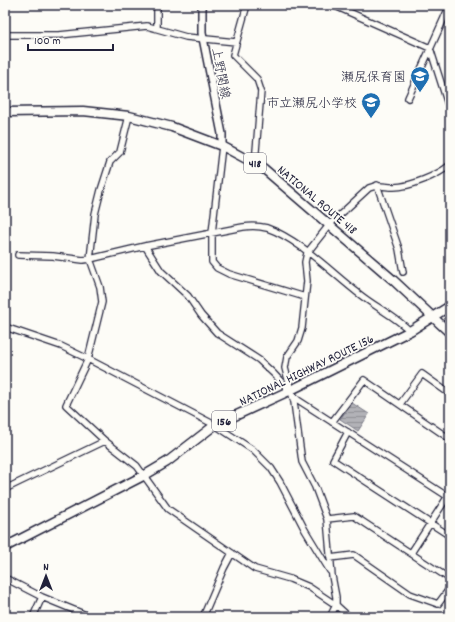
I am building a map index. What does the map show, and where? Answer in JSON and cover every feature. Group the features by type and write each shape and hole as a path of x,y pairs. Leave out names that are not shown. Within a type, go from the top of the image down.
{"highway":[{"name":"NATIONAL ROUTE 418","path":"5,112 83,111 129,116 172,126 222,146 263,168 330,224 450,333"},
{"name":"NATIONAL HIGHWAY ROUTE 156","path":"5,547 145,475 167,462 215,425 290,391 410,331 450,306"}],"main road":[{"name":"上野関線","path":"202,5 201,14 203,38 222,134 222,146"}],"street":[{"path":"157,28 158,5"},
{"path":"247,5 233,56 257,79 261,91 255,163"},
{"path":"333,5 430,48 450,110"},
{"path":"408,98 450,5"},
{"path":"5,35 59,35 132,26 147,26 186,36 236,42"},
{"path":"129,116 120,152 110,162 95,214 90,259 100,287 102,302 88,359 66,405 105,441 137,466 145,475 168,509 255,569 290,579 309,587 336,605 349,617"},
{"path":"222,146 212,233 212,262 217,268 229,274 305,298"},
{"path":"330,617 336,605 327,519 315,487 302,462 294,402 285,368 287,357 298,341 302,328 307,281 305,262 307,253 330,224 369,188 377,185 395,187 416,183 450,165"},
{"path":"377,185 399,249 403,272"},
{"path":"18,255 90,259 212,233 256,226 267,228 282,234 307,253 322,262 358,293 403,324 410,331"},
{"path":"146,246 162,271 188,296 201,315 217,333 259,360 298,400 449,496 411,553"},
{"path":"5,326 61,346 88,359 215,425 253,450 271,468 332,576"},
{"path":"400,404 422,374 450,394"},
{"path":"332,422 364,380 450,439"},
{"path":"348,432 333,460 450,536"},
{"path":"5,489 105,441"},
{"path":"327,519 354,516 450,579"},
{"path":"203,617 232,553"},
{"path":"330,558 354,555 410,594 438,604 450,588"},
{"path":"5,578 42,597 91,617"},
{"path":"33,617 42,597"}],"shaded area":[{"path":"352,403 369,414 358,431 340,419"}],"place":[{"name":"瀬尻保育園","path":"420,93"},
{"name":"市立瀬尻小学校","path":"371,119"}]}
